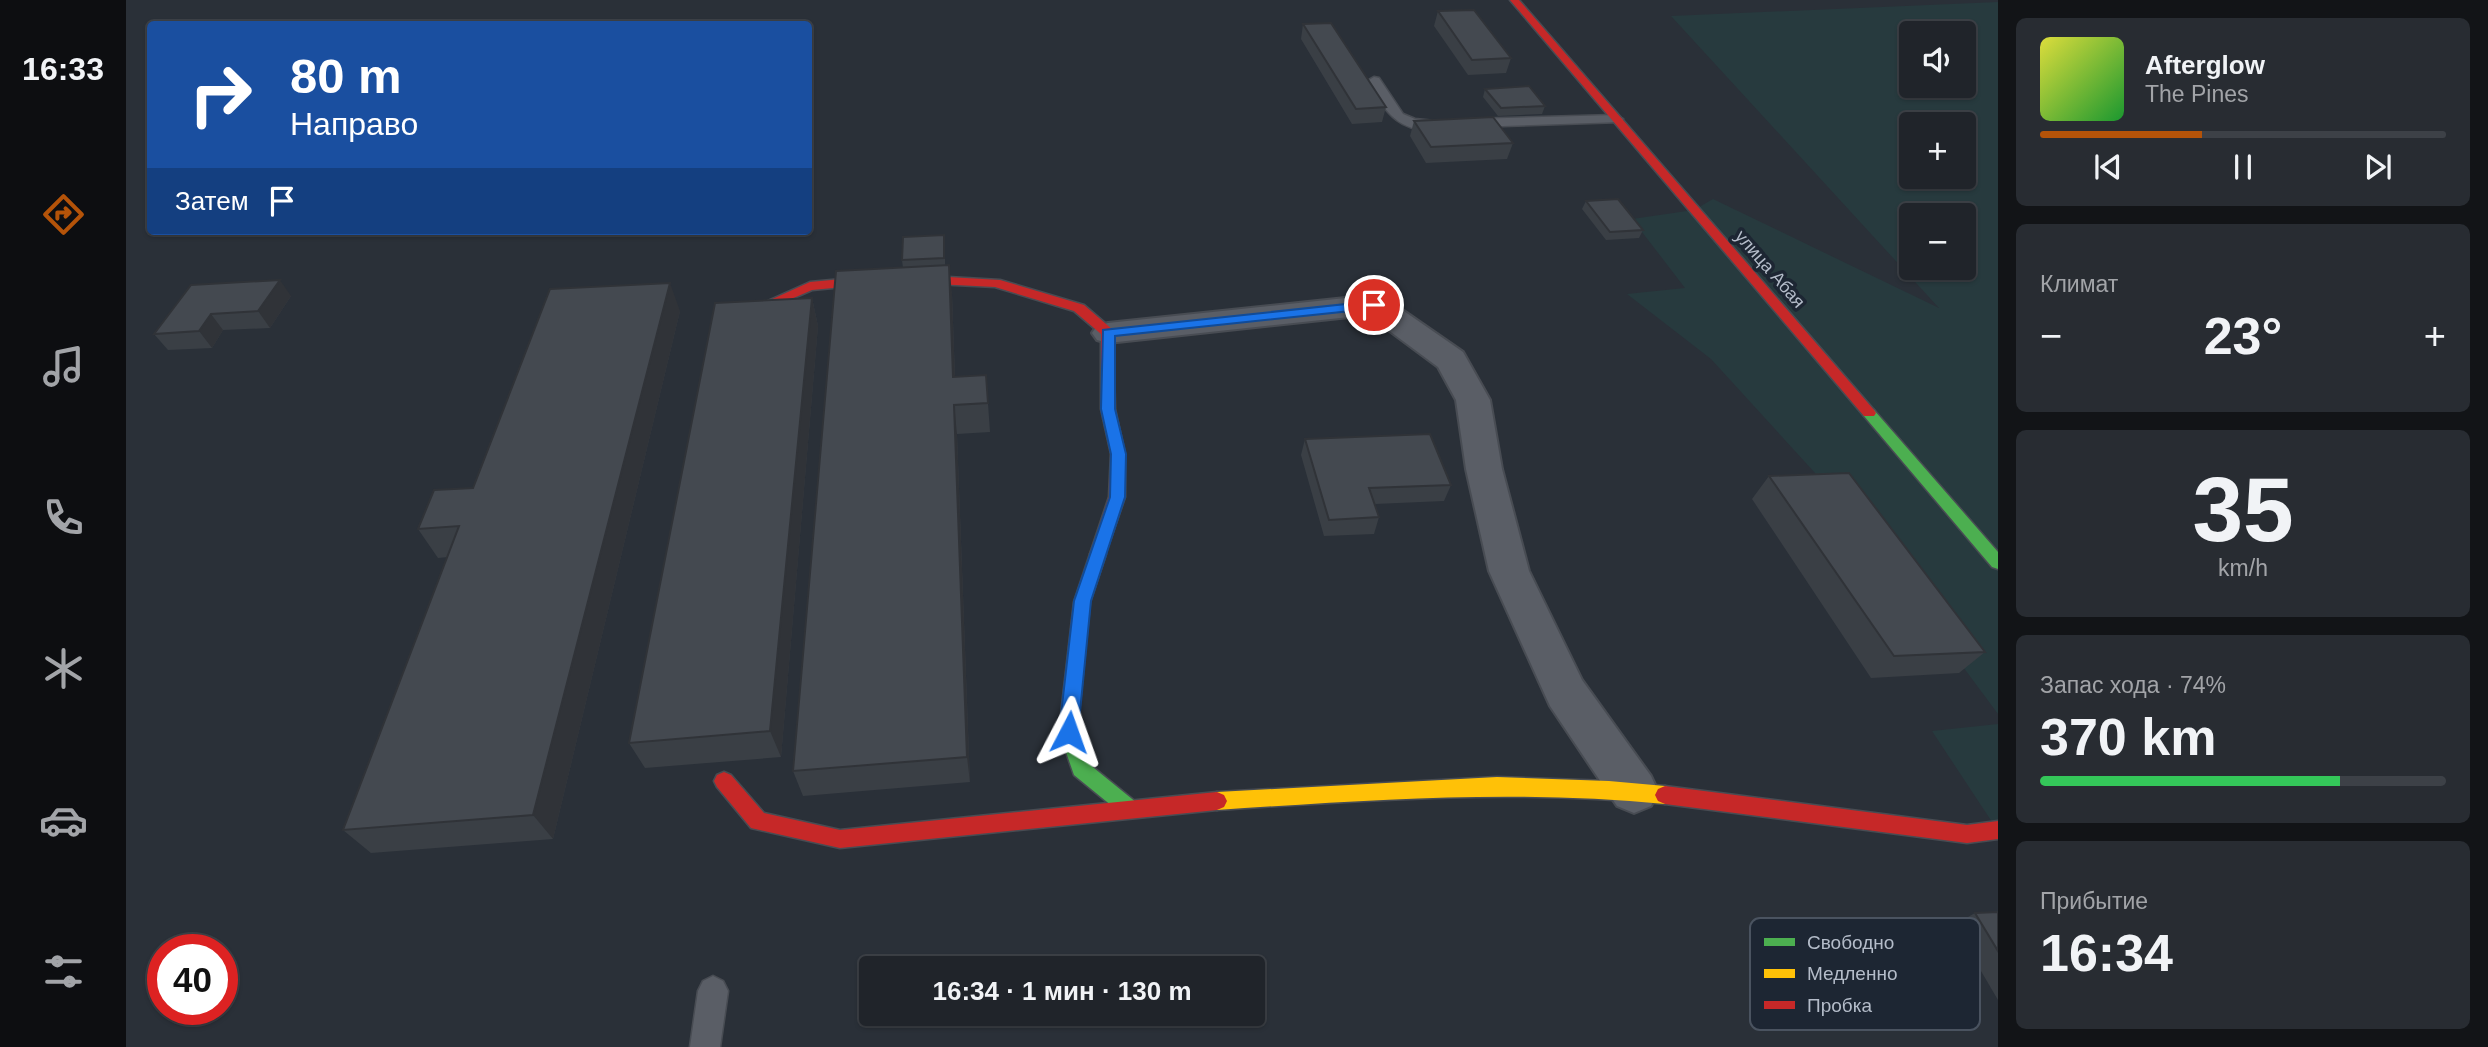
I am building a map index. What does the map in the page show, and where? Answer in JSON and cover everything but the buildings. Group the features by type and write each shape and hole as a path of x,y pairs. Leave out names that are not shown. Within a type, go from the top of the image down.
{"street":[{"name":"улица Абая","path":"1514,0 1998,563"},
{"path":"754,310 810,286 897,278 996,283 1079,308 1108,333 1374,305 1451,360 1473,400 1484,469 1509,571 1566,693 1633,791"},
{"path":"1108,333 1108,409 1118,454 1118,497 1082,601 1069,732 1081,769 1129,809"},
{"path":"724,781 758,821 840,839 1209,801 1485,785 1633,791 1967,834 1998,830"}],"lane":[{"path":"1374,81 1397,118 1415,125 1616,119"},
{"path":"705,1047 713,991"}],"green space":[{"path":"1998,2 1998,714 1837,497 1711,359 1627,294 1685,288 1632,219 1694,210 1713,199 1939,308 1913,280 1976,280 1976,203 1899,203 1899,264 1671,16"},
{"path":"1998,724 1998,831 1932,731"}],"traffic: fast":[{"path":"1869,413 1998,563"},
{"path":"1098,554 1082,602 1068,732 1081,769 1130,809"}],"traffic: slow":[{"path":"1217,801 1497,786 1609,789 1665,795"}],"traffic: jam":[{"path":"1514,0 1869,413"},
{"path":"754,310 810,286 896,278 996,283 1079,308 1108,333 1108,409 1118,454 1117,497 1098,554"},
{"path":"724,781 758,821 840,839 1217,801"},
{"path":"1665,795 1967,834 1998,830"}],"route":[{"path":"1069,732 1073,667 1082,601 1118,497 1118,454 1108,409 1108,333 1374,305"}]}
